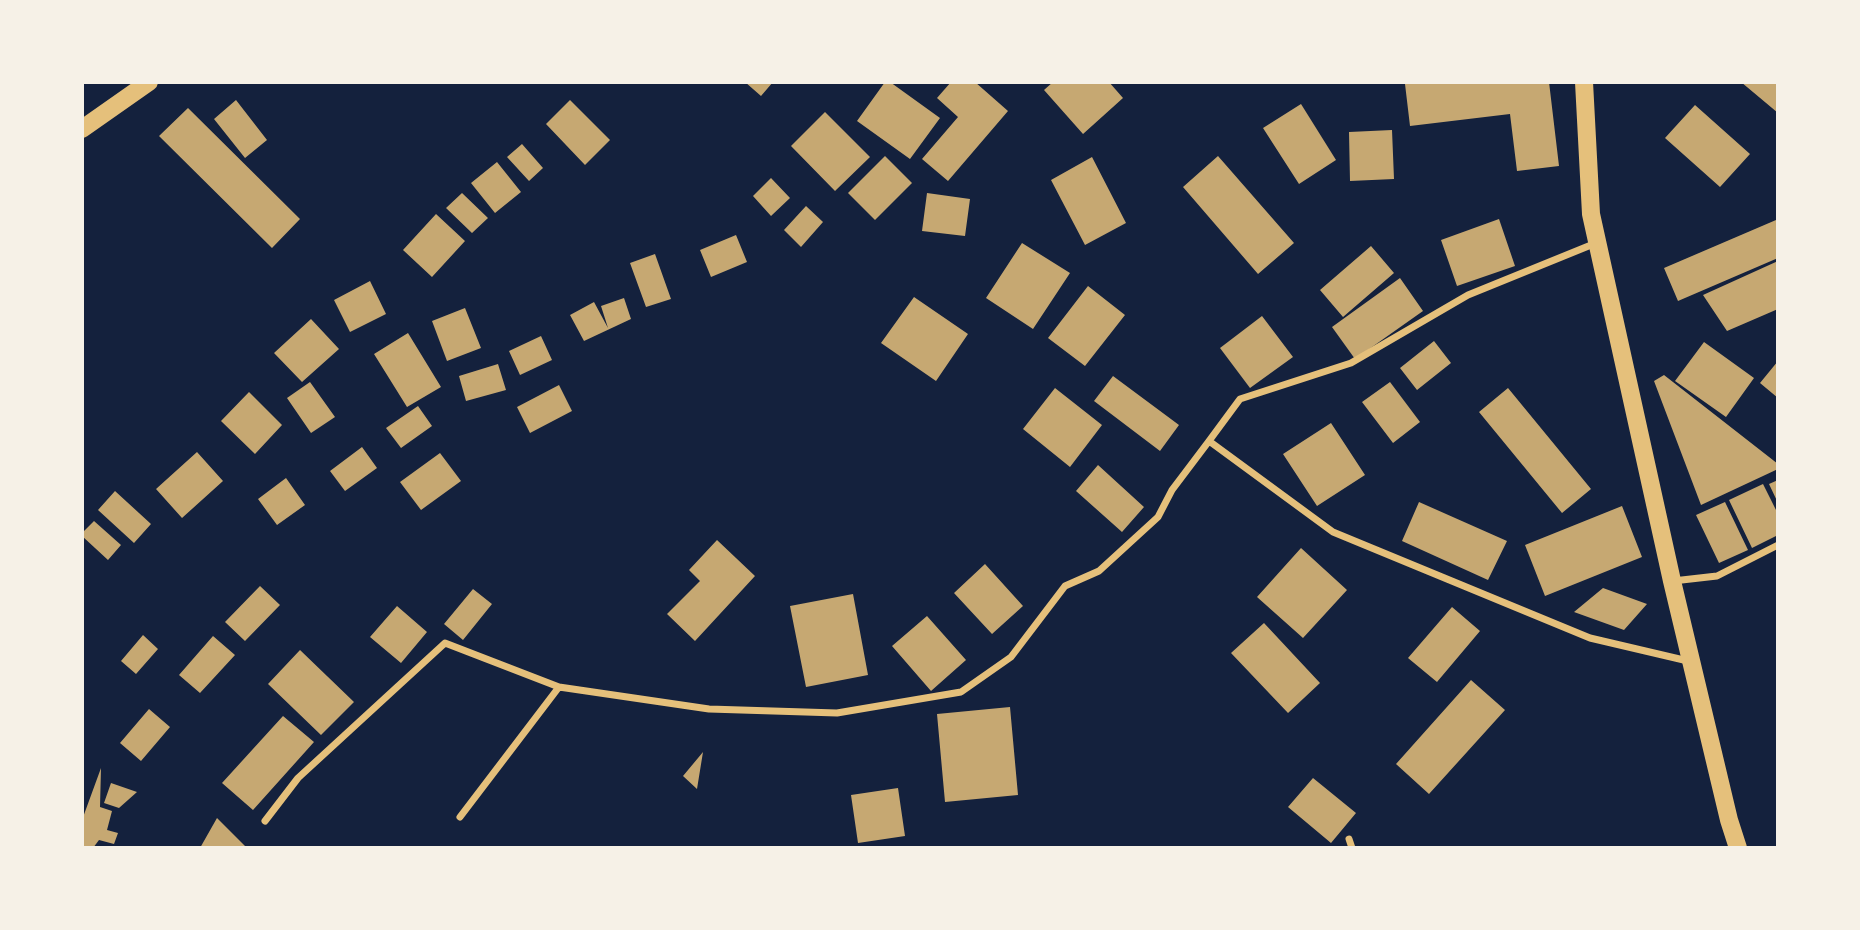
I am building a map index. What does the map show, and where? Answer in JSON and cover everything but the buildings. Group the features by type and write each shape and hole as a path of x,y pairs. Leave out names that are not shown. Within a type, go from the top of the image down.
{"main road":[{"path":"82,129 149,82"},
{"path":"1584,82 1591,214 1672,581 1728,820 1738,848"}],"street":[{"path":"265,821 298,778 444,643 559,687 709,709 836,713 961,691 1011,657 1065,586 1099,571 1158,517 1172,489 1240,399 1351,363 1468,295 1598,242"},
{"path":"1209,441 1333,532 1590,639 1692,662"},
{"path":"1672,581 1717,576 1778,545"},
{"path":"460,817 559,687"},
{"path":"1349,839 1352,848"}]}
